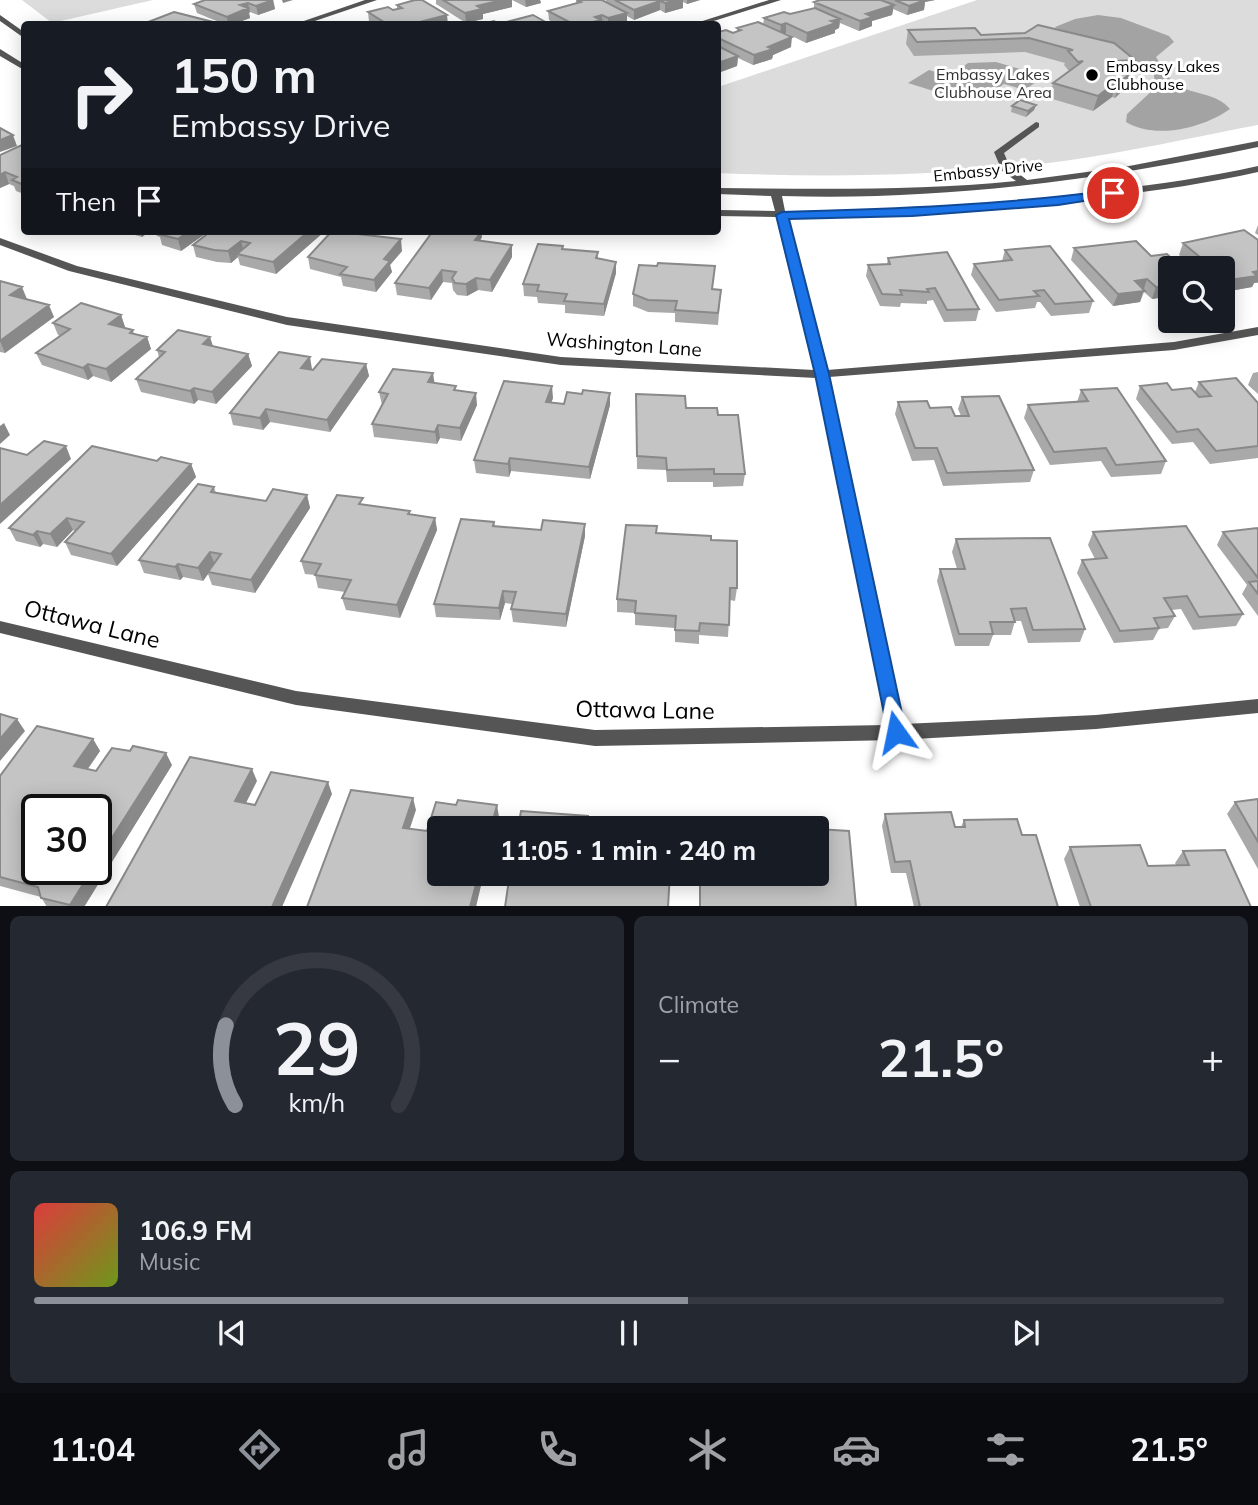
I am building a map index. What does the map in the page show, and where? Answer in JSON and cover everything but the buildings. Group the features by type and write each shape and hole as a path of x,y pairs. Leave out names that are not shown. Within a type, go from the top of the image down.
{"street":[{"path":"308,21 373,0"},
{"path":"707,21 777,0"},
{"path":"0,18 21,34"},
{"path":"0,52 21,66"},
{"path":"1024,182 1006,169 999,152 1036,125"},
{"name":"Embassy Drive","path":"721,191 776,195 959,191 1200,158 1258,144"},
{"name":"Embassy Drive","path":"721,213 782,215 912,212 1058,201 1223,178 1258,169"},
{"path":"776,195 822,374 896,732"},
{"name":"Washington Lane","path":"0,241 73,269 287,321 561,361 822,374 1174,346 1258,331"},
{"name":"Ottawa Lane","path":"0,627 296,698 595,738 896,732 1096,722 1258,706"}],"green space":[{"path":"22,0 153,0 61,21 49,21"},
{"name":"Embassy Lakes Clubhouse Area","path":"977,0 1258,0 1258,125 1088,157 934,173 721,173 721,86"}],"shaded area":[{"path":"1098,15 1121,18 1169,36 1174,42 1156,57 1171,79 1177,85 1219,100 1230,109 1207,122 1165,131 1138,127 1126,122 1127,114 1155,88 1154,75 1133,59 1061,33 1055,27 1075,19"},
{"path":"996,62 1044,76 1025,90 1004,84 986,97 956,98 908,83 929,70 950,76 968,63"}],"place":[{"name":"Embassy Lakes Clubhouse","path":"1092,75"}],"route":[{"path":"896,732 822,374 782,215 912,212 1058,201 1113,193"}]}
